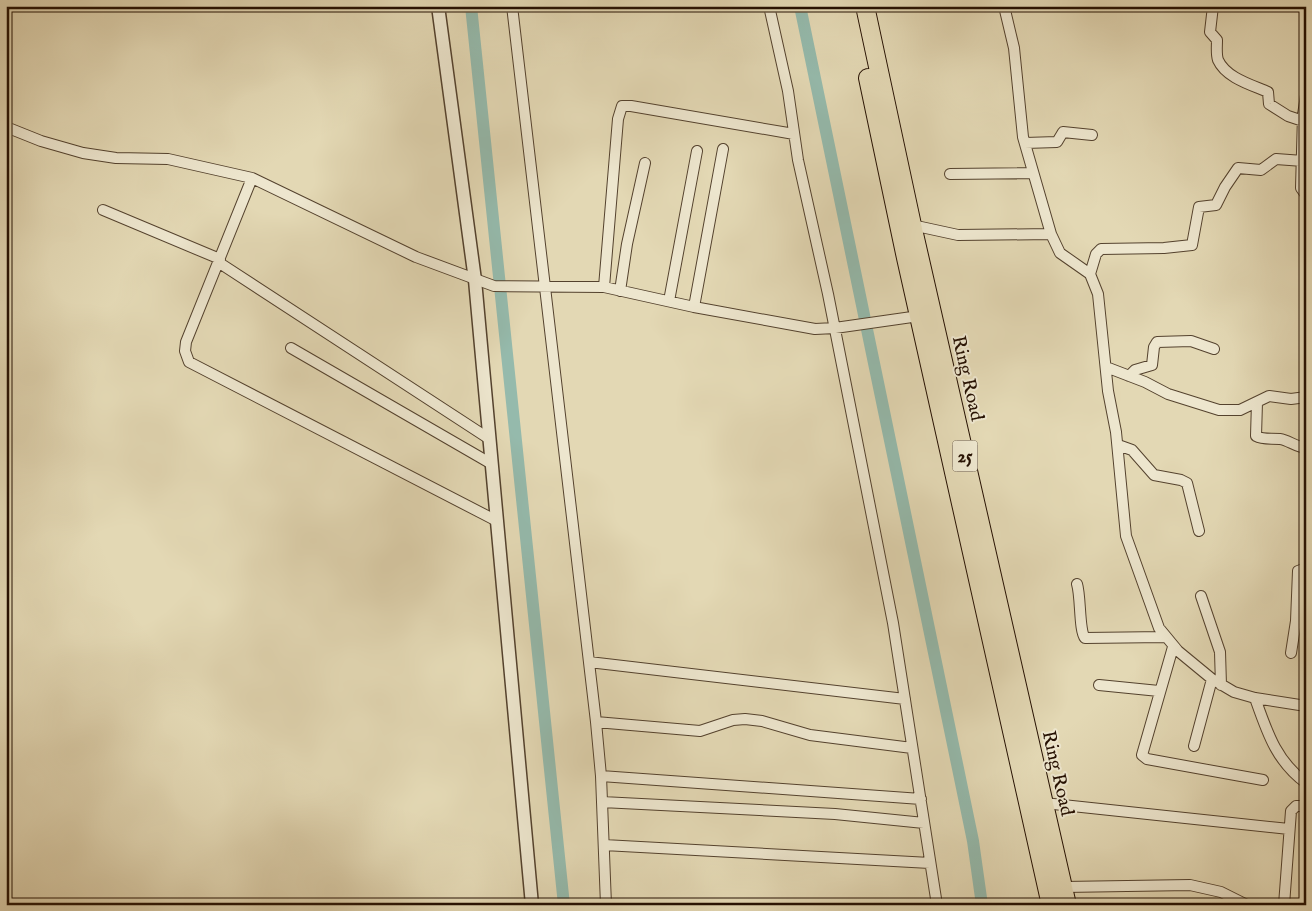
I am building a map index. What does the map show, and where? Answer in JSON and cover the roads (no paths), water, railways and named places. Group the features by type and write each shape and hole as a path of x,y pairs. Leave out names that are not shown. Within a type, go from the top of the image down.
{"highway":[{"name":"Ring Road","path":"853,6 919,316 1051,905"},
{"name":"Ring Road","path":"865,6 912,225 1067,905"}],"street":[{"path":"438,6 475,280 495,520 532,905"},
{"path":"512,6 596,722 601,776 606,905"},
{"path":"770,6 893,623 937,905"},
{"path":"1004,6 1014,48 1025,143 1051,234 1060,253 1090,274"},
{"path":"1214,6 1210,32 1217,40 1216,52 1221,65 1244,83 1268,92 1269,104 1288,116 1304,122"},
{"path":"1306,95 1301,188 1306,195"},
{"path":"604,287 618,119 622,106 794,134"},
{"path":"6,127 41,141 83,153 116,158 168,159 252,178 416,257 494,286 604,287 694,307 815,329 919,316"},
{"path":"1025,143 1058,142 1063,132 1092,135"},
{"path":"694,307 723,149"},
{"path":"669,301 697,151"},
{"path":"1303,161 1276,159 1263,169 1238,168 1225,187 1217,204 1199,207 1192,245 1164,248 1101,249 1096,254 1090,274 1100,303 1108,391 1118,445 1126,536 1156,622 1164,637 1173,646 1221,685 1242,696 1306,706"},
{"path":"620,291 627,244 645,163"},
{"path":"950,174 1034,173"},
{"path":"252,178 186,342 186,358 189,362 495,520"},
{"path":"104,210 219,261 488,438"},
{"path":"912,225 958,235 1051,234"},
{"path":"1129,376 1136,370 1152,365 1154,346 1157,342 1191,341 1214,349"},
{"path":"291,348 490,463"},
{"path":"1106,367 1168,394 1219,410 1240,410 1269,396 1290,399 1306,397"},
{"path":"1256,402 1256,436 1262,439 1282,439 1292,445 1306,448"},
{"path":"1118,445 1132,450 1154,475 1181,480 1187,483 1199,531"},
{"path":"1291,653 1296,621 1298,571 1306,568"},
{"path":"1077,584 1081,605 1081,630 1085,638 1164,637"},
{"path":"1201,596 1221,657 1221,685"},
{"path":"1173,646 1142,751 1144,758 1263,780"},
{"path":"589,662 905,699"},
{"path":"1194,746 1212,679"},
{"path":"1098,685 1159,691"},
{"path":"1255,698 1277,754 1289,770 1306,783"},
{"path":"596,722 700,731 734,720 745,719 762,721 810,735 912,748"},
{"path":"601,776 921,799"},
{"path":"602,802 835,814 924,823"},
{"path":"1044,803 1289,828"},
{"path":"1284,905 1289,828 1293,808 1306,806"},
{"path":"604,845 930,863"},
{"path":"1064,887 1190,885 1221,892 1247,905"}],"waterway":[{"path":"471,6 564,905"},
{"path":"800,6 973,841 982,905"}]}
